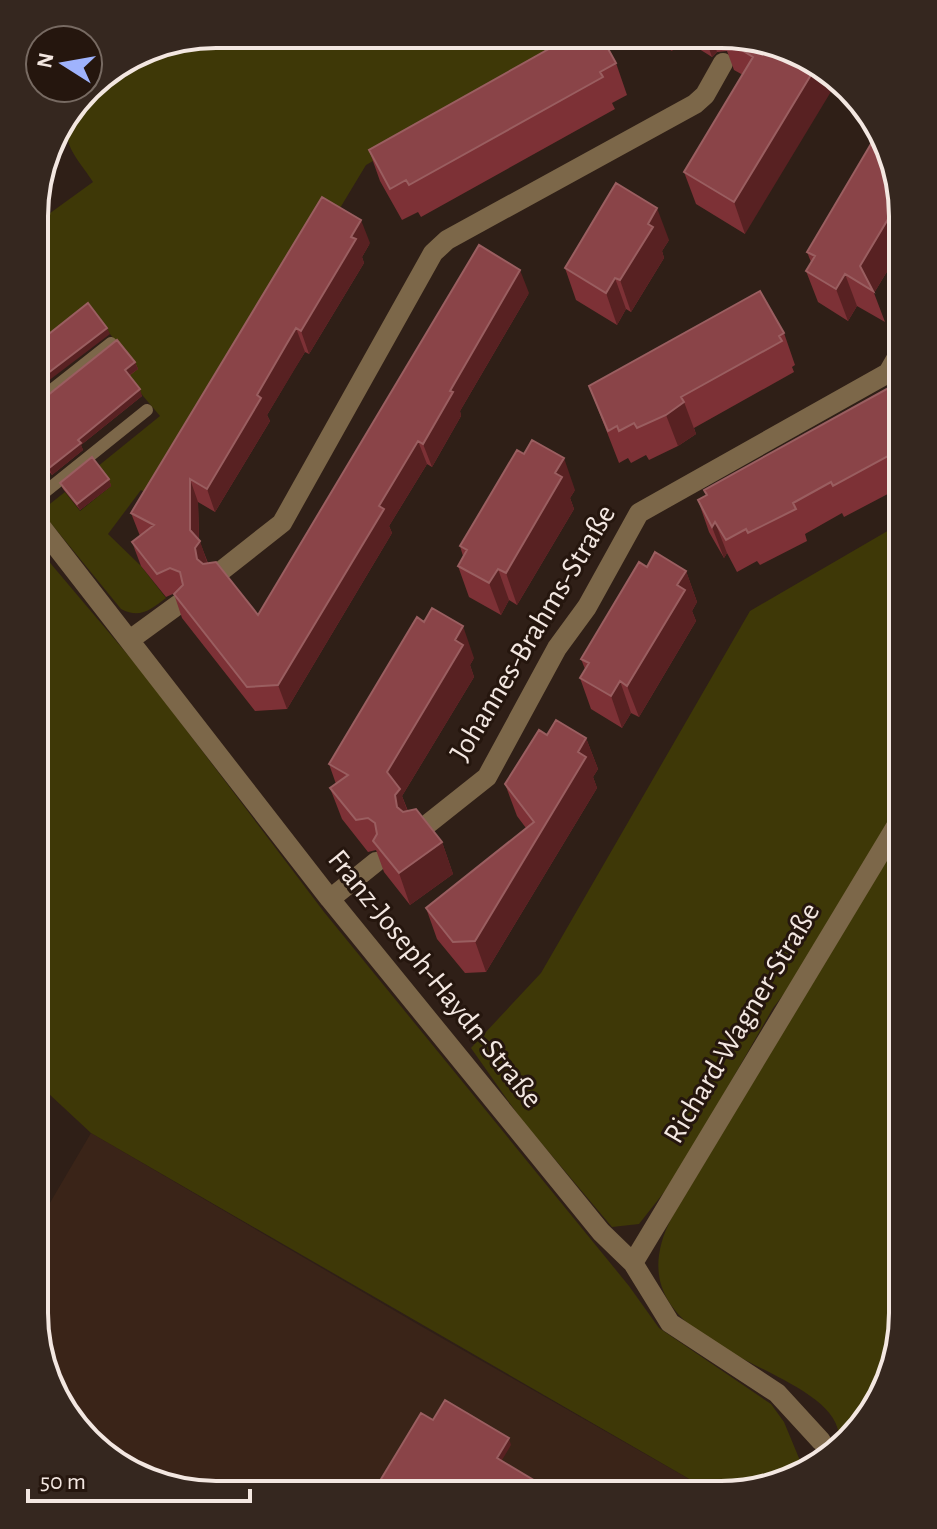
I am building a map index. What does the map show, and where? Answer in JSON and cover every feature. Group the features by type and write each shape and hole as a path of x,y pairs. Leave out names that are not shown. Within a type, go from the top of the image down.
{"street":[{"path":"216,575 282,523 433,253 447,240 695,104 705,95 723,63"},
{"name":"Johannes-Brahms-Straße","path":"419,831 487,777 557,648 587,607 639,513 889,371"},
{"name":"Franz-Joseph-Haydn-Straße","path":"48,535 330,899 601,1232 633,1263 670,1323 777,1393 821,1441"},
{"path":"131,639 179,604"},
{"name":"Richard-Wagner-Straße","path":"633,1263 889,838"},
{"path":"330,899 376,862"}],"lane":[{"path":"48,393 111,343"},
{"path":"48,490 147,410"}],"shaded area":[{"path":"577,48 366,165 162,503 141,490 108,534 141,566 166,598 139,613 121,609 48,520 48,505 65,492 80,511 111,486 97,467 160,416 127,377 137,368 91,310 48,344 48,215 93,182 68,142 91,104 104,104 104,91 132,71 152,61 194,49"},
{"path":"889,530 889,822 796,978 773,1008 676,1177 639,1224 612,1227 521,1119 471,1048 541,973 750,611"},
{"path":"48,560 144,674 324,912 629,1286 659,1328 771,1404 784,1422 800,1461 754,1478 693,1481 91,1133 48,1093"},
{"path":"889,856 889,1324 876,1377 854,1415 837,1435 832,1416 807,1393 732,1353 695,1329 668,1301 658,1264 672,1217"},
{"path":"91,1133 692,1481 216,1481 194,1480 152,1468 132,1458 97,1432 71,1397 61,1377 49,1335 48,1206"}],"building":[{"path":"551,48 608,48 616,63 600,72 603,77 409,185 406,180 390,189 369,150"},
{"path":"740,49 785,61 811,75 734,202 684,172 753,57"},
{"path":"871,143 886,183 889,205 889,217 860,266 873,291 845,274 836,289 806,271 815,256 807,252"},
{"path":"616,183 657,208 648,224 653,227 620,280 615,278 606,293 565,268"},
{"path":"322,197 361,220 351,237 356,239 301,331 296,328 257,395 261,398 207,489 190,479 190,530 200,541 195,548 197,559 203,564 216,562 258,615 479,245 520,270 423,444 418,441 379,506 384,509 278,685 247,687 174,594 183,585 180,572 170,568 157,574 132,542 154,525 131,513"},
{"path":"760,291 784,333 779,336 782,341 681,397 684,402 666,415 637,428 634,423 619,431 617,426 608,431 589,386"},
{"path":"88,303 107,328 48,373 48,335"},
{"path":"117,340 135,362 125,370 140,389 49,468 48,395"},
{"path":"889,388 889,456 833,486 831,482 793,503 796,509 748,533 746,529 726,540 715,522 712,527 698,500 707,495 704,490"},
{"path":"532,440 564,458 555,473 562,477 506,573 498,569 489,583 458,566 467,550 460,546 517,450 524,454"},
{"path":"92,457 109,479 77,504 60,483"},
{"path":"655,552 686,571 677,585 685,590 627,686 620,681 611,696 580,678 589,663 581,659 639,562 647,567"},
{"path":"432,608 463,626 455,640 463,645 387,772 400,789 395,795 397,807 403,812 416,809 442,842 399,873 373,841 377,834 375,823 368,818 356,820 330,788 348,775 329,764 417,617 424,622"},
{"path":"556,720 586,738 578,752 586,757 475,941 453,942 426,908 534,822 505,784 539,730 547,735"},
{"path":"445,1400 509,1438 497,1458 535,1481 380,1481 421,1413 433,1420"}]}
